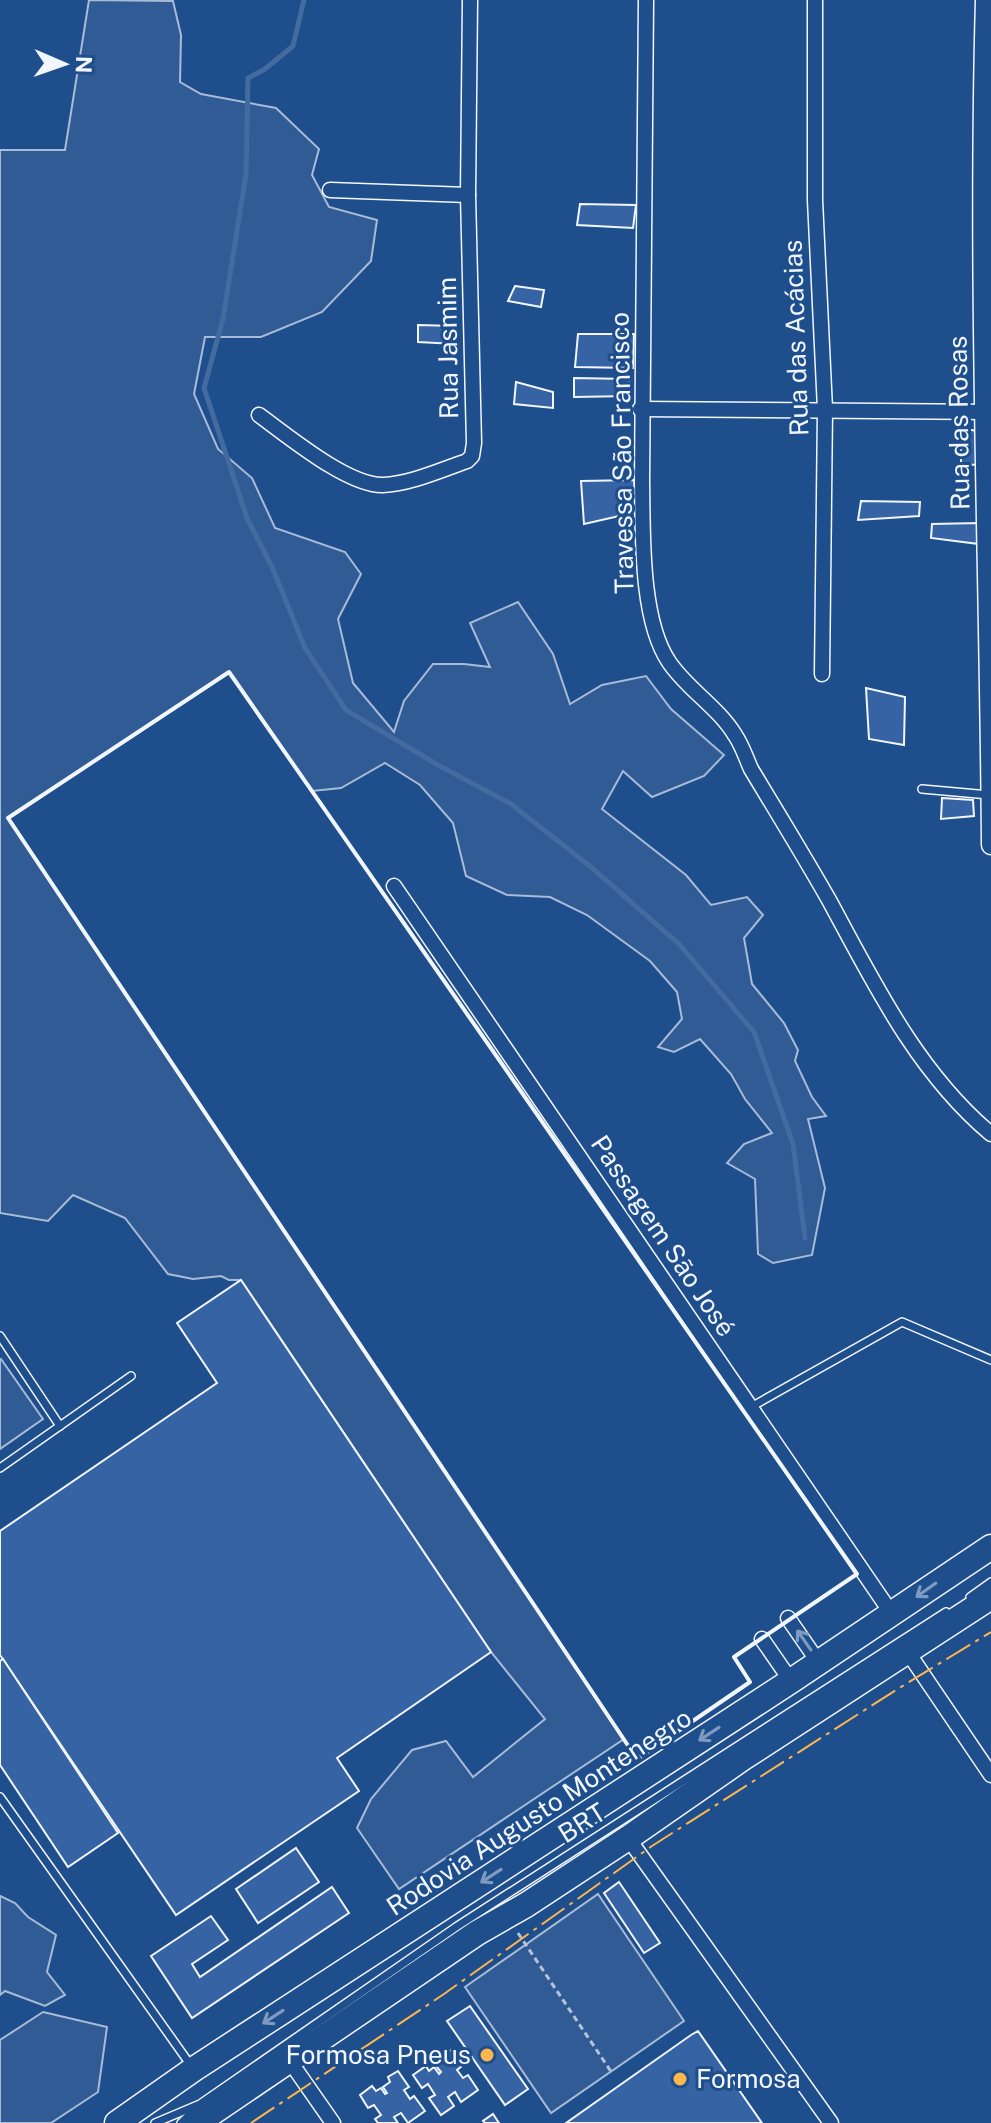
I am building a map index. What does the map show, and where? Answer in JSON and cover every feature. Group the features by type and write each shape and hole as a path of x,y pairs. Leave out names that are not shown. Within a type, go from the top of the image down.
{"main road":[{"name":"Rodovia Augusto Montenegro","path":"117,2123 194,2069 819,1663 991,1547"},
{"path":"198,2113 289,2060 477,1933 628,1838 743,1758 907,1651 979,1598"}],"street":[{"name":"Rua Jasmim","path":"259,415 340,472 373,484 396,483 467,461 472,456 468,195 470,0"},
{"name":"Travessa São Francisco","path":"646,0 640,409 643,544 650,611 659,642 669,663 735,735 751,769 906,1037 959,1105 991,1134"},
{"name":"Rua das Acácias","path":"815,0 815,200 825,409 822,674"},
{"name":"Rua das Rosas","path":"985,0 991,845"},
{"path":"330,190 468,195"},
{"path":"640,409 987,412"},
{"name":"Passagem São José","path":"394,886 892,1614"},
{"path":"788,1618 819,1663"},
{"path":"762,1639 791,1681"},
{"path":"907,1651 991,1775"},
{"path":"628,1838 831,2123"},
{"path":"289,2060 333,2123"}],"lane":[{"path":"922,789 991,795"},
{"path":"751,1407 902,1322 991,1360"},
{"path":"0,1336 60,1426"},
{"path":"0,1468 131,1376"},
{"path":"979,1598 991,1582"},
{"name":"BRT","path":"181,2123 456,1927 955,1606"},
{"path":"0,1797 194,2069"},
{"name":"BRT","path":"155,2123 198,2113"}],"path":[{"path":"525,1943 612,2073"}],"shaded area":[{"path":"89,0 173,1 181,35 180,82 201,94 276,108 319,149 312,175 329,207 377,220 371,261 322,312 261,337 205,337 194,394 218,449 252,478 275,528 345,552 361,574 338,619 353,683 394,732 404,701 433,664 490,667 470,623 518,602 553,654 570,704 602,685 646,676 671,709 724,755 704,776 652,797 623,771 602,809 686,875 711,905 747,897 763,915 744,938 752,984 784,1023 798,1050 795,1061 812,1097 826,1116 808,1119 825,1188 812,1255 773,1263 758,1254 755,1179 727,1163 744,1144 772,1133 745,1099 731,1074 700,1039 674,1052 658,1047 682,1019 677,992 650,961 587,915 550,897 507,895 466,876 453,823 420,785 385,763 341,788 312,791 229,673 9,818 624,1739 399,1889 357,1828 371,1799 412,1750 446,1741 473,1777 545,1719 491,1652 241,1280 221,1276 193,1279 168,1274 125,1218 73,1195 48,1221 0,1213 0,150 65,150"},
{"path":"0,1360 43,1419 0,1449"},
{"path":"598,1894 684,2021 551,2113 465,1987"},
{"path":"0,1896 15,1903 28,1917 56,1935 47,1972 65,1995 45,2006 5,1991 0,1995"},
{"path":"43,2012 107,2027 98,2092 51,2123 0,2123 0,2040"}],"building":[{"path":"580,204 636,205 633,228 577,225"},
{"path":"515,286 544,290 541,307 508,301"},
{"path":"418,325 455,326 455,344 418,342"},
{"path":"578,334 634,334 633,368 575,367"},
{"path":"574,378 629,379 630,396 574,397"},
{"path":"516,382 553,392 553,408 514,404"},
{"path":"961,428 977,431 977,465 961,464"},
{"path":"634,480 637,512 584,524 581,481"},
{"path":"861,501 920,502 919,516 858,520"},
{"path":"979,523 979,544 931,538 932,524"},
{"path":"866,688 905,697 904,745 869,739"},
{"path":"942,798 973,800 974,816 941,819"},
{"path":"241,1280 491,1652 337,1758 359,1791 176,1915 0,1655 0,1531 217,1383 177,1323"},
{"path":"3,1659 118,1833 68,1867 0,1765 0,1661"},
{"path":"296,1848 319,1882 258,1923 236,1889"},
{"path":"619,1882 660,1943 644,1953 604,1893"},
{"path":"332,1887 349,1913 192,2018 151,1956 211,1916 228,1940 192,1964 200,1977"},
{"name":"Formosa Pneus","path":"470,2006 528,2089 505,2105 447,2021"},
{"name":"Formosa","path":"698,2031 762,2123 566,2123 691,2035"},
{"path":"451,2050 462,2066 457,2070 463,2078 468,2075 478,2090 461,2102 455,2092 448,2097 454,2106 441,2115 429,2098 435,2095 428,2084 422,2088 413,2075 426,2066 429,2071 434,2067 439,2074 441,2072 436,2066 444,2061 441,2057"},
{"path":"398,2071 409,2087 404,2090 410,2099 414,2096 425,2111 408,2123 401,2113 394,2117 398,2123 378,2123 375,2119 381,2115 374,2105 368,2108 360,2095 372,2086 376,2091 381,2088 387,2093 383,2087 390,2082 388,2077"},
{"path":"493,2114 499,2123 483,2121"}],"waterway":[{"path":"304,0 293,46 265,69 248,78 246,174 223,319 204,388 247,518 273,569 305,648 346,710 511,804 591,867 679,944 754,1032 793,1144 805,1238"}],"wall":[{"path":"229,672 857,1574 734,1657 750,1682 637,1759 8,818 229,672"}],"power":[{"path":"251,2123 444,1994 652,1846 991,1632"}],"place":[{"name":"Formosa Pneus","path":"487,2055"},
{"name":"Formosa","path":"680,2079"}]}
